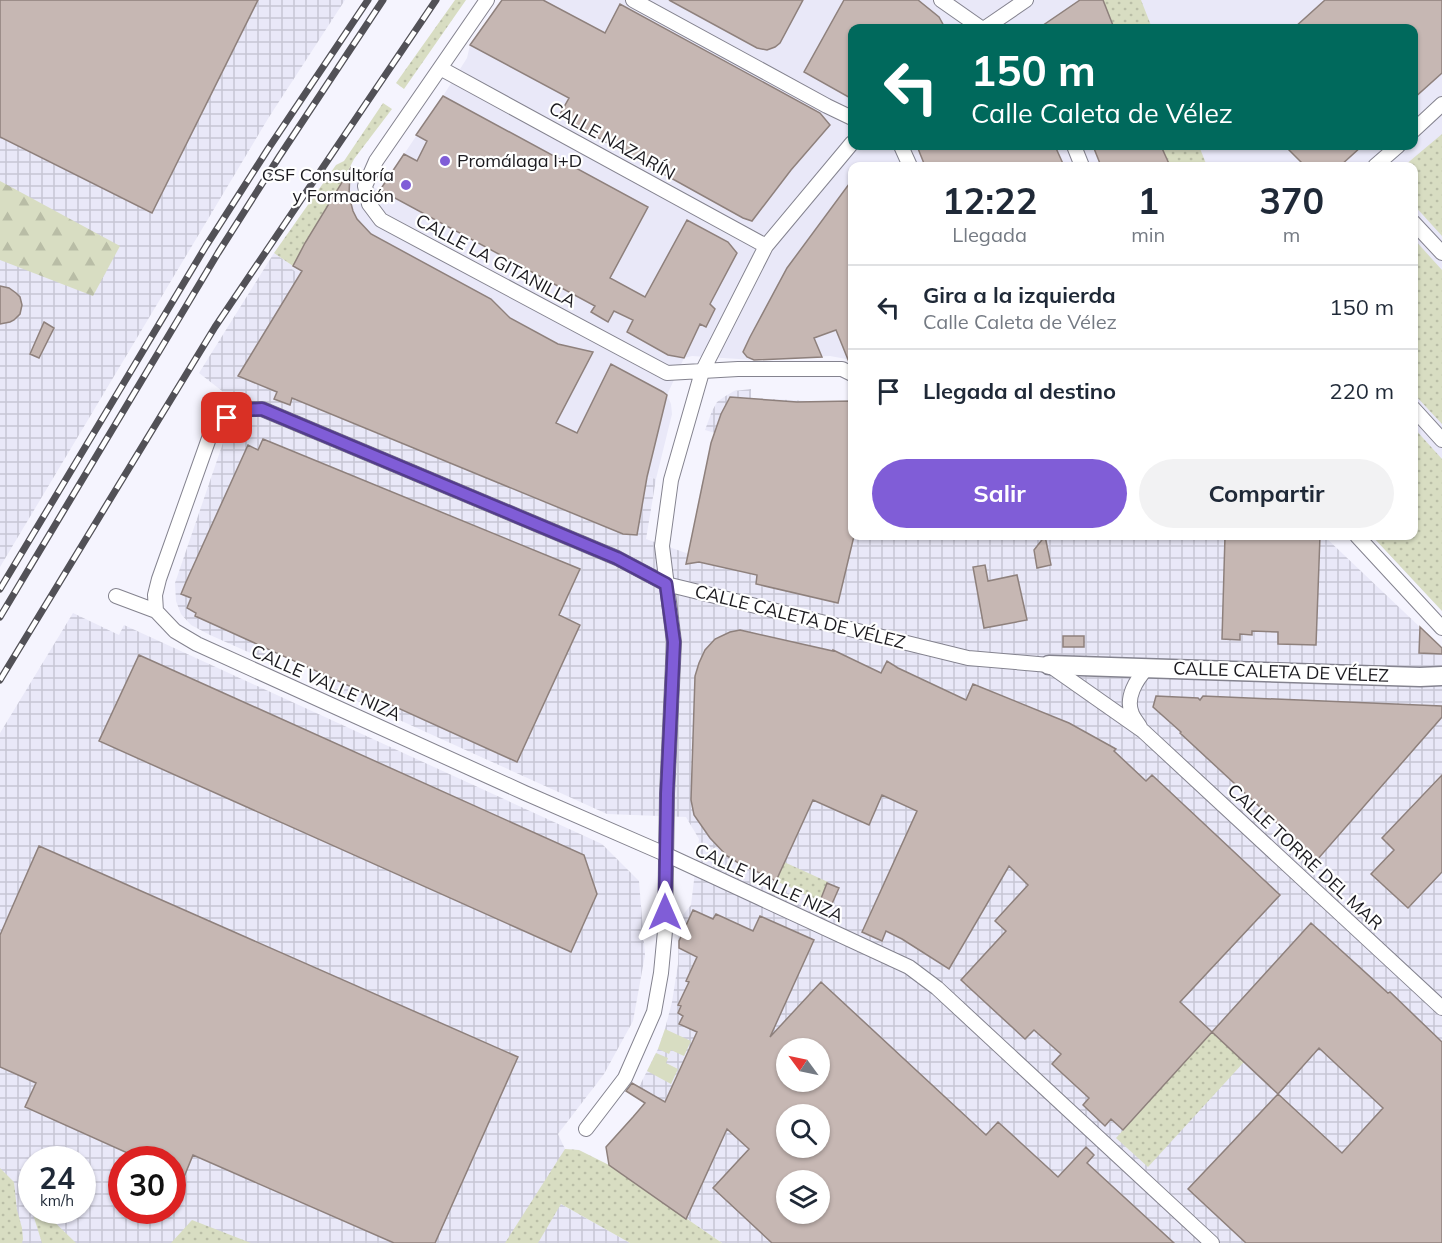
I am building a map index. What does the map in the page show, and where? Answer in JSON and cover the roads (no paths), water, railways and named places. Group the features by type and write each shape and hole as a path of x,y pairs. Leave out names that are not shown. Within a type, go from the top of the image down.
{"street":[{"name":"CALLE LA GITANILLA","path":"487,0 376,161 365,186 369,204 381,220 667,373 702,372"},
{"path":"633,0 848,116"},
{"path":"941,0 977,24"},
{"path":"989,24 1026,0"},
{"name":"CALLE NAZARÍN","path":"440,68 766,246"},
{"path":"1418,126 1442,104"},
{"path":"586,1129 625,1078 654,1012 661,973 665,931 665,854 674,642 662,546 671,480 702,372 766,246 848,148"},
{"path":"1380,162 1393,150"},
{"path":"1418,227 1442,253"},
{"path":"702,372 738,369 842,369 848,372"},
{"name":"CALLE CALETA DE VÉLEZ","path":"156,612 155,595 159,579 213,427 242,410 262,409 617,558 666,584 968,658 1049,665 1442,676"},
{"path":"1418,414 1442,440"},
{"path":"1361,540 1442,628"},
{"name":"CALLE VALLE NIZA","path":"116,596 156,612 175,631 197,644 665,854 909,967 937,988 1212,1243"},
{"name":"CALLE TORRE DEL MAR","path":"1049,665 1143,731 1442,1008"},
{"name":"CALLE TORRE DEL MAR","path":"1143,731 1132,715 1129,701 1137,679 1146,668"}],"railway":[{"path":"0,589 206,246 368,0"},
{"path":"0,617 218,253 383,0"},
{"path":"0,680 215,327 436,0"}],"place":[{"name":"Promálaga I+D","path":"445,161"},
{"name":"CSF Consultoría y Formación","path":"406,185"}]}
